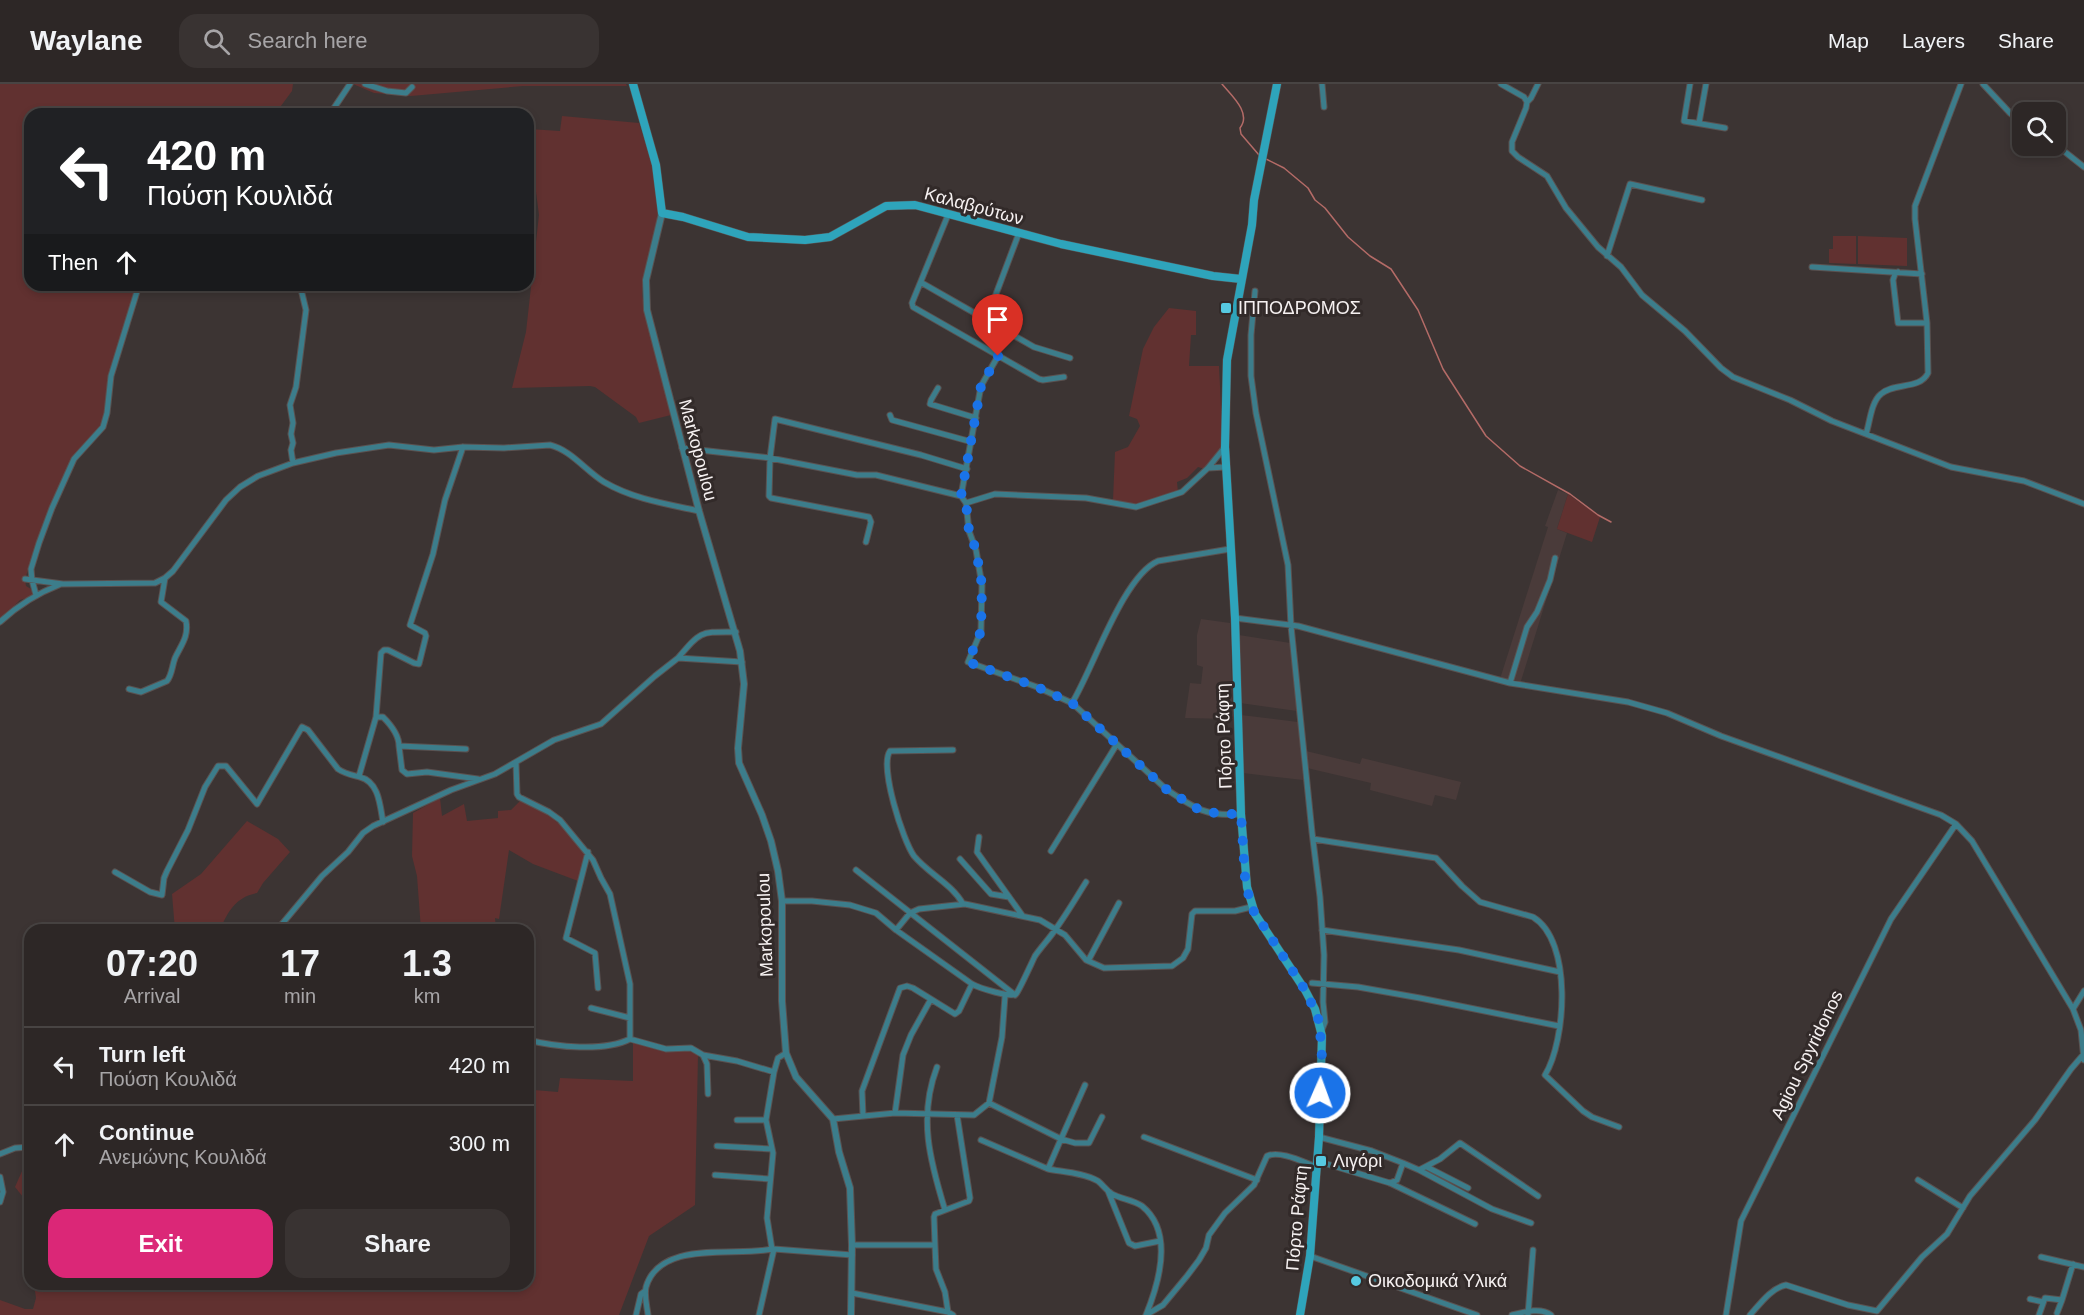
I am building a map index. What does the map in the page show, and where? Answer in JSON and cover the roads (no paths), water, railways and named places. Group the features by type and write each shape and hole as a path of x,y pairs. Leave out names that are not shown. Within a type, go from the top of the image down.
{"main road":[{"path":"633,84 657,165 662,213"},
{"name":"Πόρτο Ράφτη","path":"1276,84 1254,200 1247,224 1239,281 1222,366 1245,877 1251,907 1313,1006 1321,1033 1317,1164 1310,1256 1300,1315"},
{"name":"Καλαβρύτων","path":"662,213 748,237 806,240 822,239 838,234 886,206 915,205 1061,244 1239,281"},
{"name":"Πόρτο Ράφτη","path":"1224,423 1226,368 1239,281"}],"street":[{"path":"334,108 350,84"},
{"path":"365,84 406,93 412,87"},
{"path":"1323,84 1324,107"},
{"path":"1501,84 1524,97 1527,102"},
{"path":"1538,84 1527,102 1512,142 1512,151 1547,176 1566,208 1598,248 1620,267 1642,295 1691,337 1721,368 1733,377 1790,400 1832,421 1951,467 2024,481 2084,504"},
{"path":"1690,84 1684,121 1725,128"},
{"path":"1699,123 1706,84"},
{"path":"1866,434 1873,409 1881,393 1915,383 1928,373 1927,323 1915,206 1961,84"},
{"path":"1983,84 2012,115"},
{"path":"2066,153 2084,167"},
{"path":"1607,256 1630,184 1702,200"},
{"name":"Markopoulou","path":"662,213 646,280 647,310 699,511 736,632 742,662 744,684 738,748 740,763 771,841 778,871 782,901 782,1001 786,1053 796,1077 833,1119"},
{"path":"948,215 912,303 913,307 1043,381 1064,377"},
{"path":"996,294 1019,233"},
{"path":"1812,267 1922,274"},
{"path":"1898,273 1895,274 1893,280 1898,323 1927,323"},
{"path":"921,283 1034,346 1070,358"},
{"path":"36,595 28,580 39,543 51,508 70,466 98,434 106,419 111,376 137,291"},
{"path":"293,464 291,456 293,423 290,405 296,387 306,310 301,291"},
{"path":"1255,291 1251,359 1252,391 1288,565 1291,626 1320,897 1325,1022 1321,1033"},
{"path":"1238,298 1254,298"},
{"path":"961,496 981,386 998,356"},
{"path":"938,388 930,404 976,418"},
{"path":"867,542 871,522 869,517 769,496 770,458 775,418 967,469"},
{"path":"901,423 972,442"},
{"path":"962,438 974,431"},
{"path":"28,580 63,584 155,583 165,578 195,544 226,500 240,487 258,476 293,464 367,447 389,445 434,450 550,445 557,447 605,483 628,494 699,511"},
{"path":"359,777 376,717 381,653 388,650 419,664 421,660 426,636 410,625 433,554 445,500 463,447"},
{"path":"966,503 995,494 1086,498 1136,507 1182,492 1208,468 1225,447"},
{"path":"682,448 770,458 857,475 876,475 961,496 966,503 969,531 976,550 982,585 981,631 968,662 1037,687 1072,703 1166,789 1201,811 1241,814"},
{"path":"1208,468 1226,467"},
{"path":"1072,703 1117,611 1141,573 1149,565 1158,561 1230,549"},
{"path":"1510,683 1527,627 1550,580 1555,558"},
{"path":"129,689 141,692 167,681 175,659 184,645 187,633 186,621 161,602 165,578"},
{"path":"0,622 36,595 63,584"},
{"path":"1235,618 1299,626 1510,683 1628,702 1667,713 1721,736 1941,815 1956,824 1972,841 2073,1008 2083,1030 2084,1058 2071,1069 2035,1120 1981,1182 1947,1234 1922,1257 1877,1311 1848,1305 1786,1285 1779,1286 1772,1291 1750,1315"},
{"path":"282,924 322,876 348,852 363,834 451,790 516,763 554,740 601,724 678,658 699,635 708,632 736,632"},
{"path":"678,658 742,662"},
{"path":"376,717 383,717 396,733 404,773 427,772 480,779"},
{"path":"115,872 150,892 162,895 167,871 188,830 205,787 218,766 226,766 257,804 302,727 308,730 343,773 368,779 374,784 383,822"},
{"path":"1051,851 1117,744"},
{"path":"399,746 466,749"},
{"path":"953,750 890,751 887,756 891,799 911,851 920,862 957,894 963,904"},
{"path":"516,763 519,797 560,820 588,852 610,894 630,984 630,1039"},
{"name":"Agiou Spyridonos","path":"1726,1315 1741,1221 1891,919 1956,824"},
{"path":"979,837 977,852 1022,915"},
{"path":"1312,839 1436,858 1480,902 1540,921 1557,952 1563,997 1552,1062 1545,1075 1583,1111 1592,1117 1619,1127"},
{"path":"588,852 566,938 595,953 598,988"},
{"path":"960,859 991,894 1009,897"},
{"path":"856,870 1016,995"},
{"path":"1016,995 1036,956 1086,882"},
{"path":"782,901 850,905 876,913 972,984 1005,996 1016,995"},
{"path":"1088,961 1119,903"},
{"path":"896,930 910,913 919,909 963,904 1022,915 1040,921 1065,935 1088,961 1104,968 1172,966 1183,958 1188,950 1192,914 1195,911 1235,911 1251,907"},
{"path":"1322,930 1459,950 1560,972"},
{"path":"1312,982 1431,1000 1558,1026"},
{"path":"863,1116 862,1091 900,988 907,986 955,1014 959,1011 972,984"},
{"path":"2073,1008 2084,991"},
{"path":"851,1315 850,1188 839,1152 833,1119 895,1113 974,1114 989,1103 1002,1038 1005,996"},
{"path":"895,1113 903,1055 931,999"},
{"path":"1313,1006 1323,1002"},
{"path":"591,1008 630,1018"},
{"path":"534,1041 562,1046 591,1046 630,1039 666,1049 691,1048 703,1055 774,1071"},
{"path":"759,1315 773,1249 767,1218 772,1149 766,1120 774,1071 778,1058 786,1053"},
{"path":"703,1055 707,1064 708,1094"},
{"path":"937,1067 928,1098 928,1148 945,1210"},
{"path":"1048,1169 1085,1085"},
{"path":"989,1103 1061,1139 1075,1143 1089,1143 1102,1117"},
{"path":"852,1293 951,1314 936,1269 934,1217 969,1201 970,1198 957,1115"},
{"path":"736,1120 766,1120"},
{"path":"1144,1137 1257,1180"},
{"path":"1319,1137 1372,1151 1403,1163 1492,1209 1531,1223"},
{"path":"981,1140 1048,1169 1092,1179 1099,1182 1113,1195 1142,1207 1156,1224 1160,1241 1160,1267 1156,1292 1146,1315"},
{"path":"1419,1170 1427,1167 1460,1143 1538,1196"},
{"path":"717,1146 772,1149"},
{"path":"0,1154 15,1148 24,1147"},
{"path":"1146,1315 1163,1305 1199,1260 1206,1248 1209,1235 1225,1213 1257,1180 1267,1156 1272,1154 1390,1183 1475,1224"},
{"path":"1390,1183 1397,1180 1403,1163"},
{"path":"1427,1167 1468,1188"},
{"path":"715,1175 770,1179"},
{"path":"0,1177 3,1192 0,1202"},
{"path":"1918,1180 1963,1208"},
{"path":"1107,1190 1129,1243 1135,1246 1160,1241"},
{"path":"852,1245 935,1245"},
{"path":"636,1315 641,1294 645,1291 652,1276 660,1268 695,1252 744,1253 780,1248 852,1256"},
{"path":"1528,1313 1533,1250"},
{"path":"1310,1256 1477,1315"},
{"path":"2041,1257 2084,1267"},
{"path":"2058,1313 2073,1264"},
{"path":"645,1291 648,1315"},
{"path":"2038,1315 2043,1302 2048,1297 2062,1300"},
{"path":"2030,1299 2043,1302"},
{"path":"1512,1315 1546,1311 1551,1315"}],"waterway":[{"path":"1222,84 1242,110 1244,116 1240,128 1241,134 1259,155"},
{"path":"1266,159 1284,168 1308,188 1315,200 1325,208 1348,237 1370,256 1391,269 1418,310 1443,369 1486,436 1520,466 1570,494 1611,522"}],"place":[{"name":"ΙΠΠΟΔΡΟΜΟΣ","path":"1226,308"},
{"name":"Λιγόρι","path":"1321,1161"},
{"name":"Οικοδομικά Υλικά","path":"1356,1281"}]}
